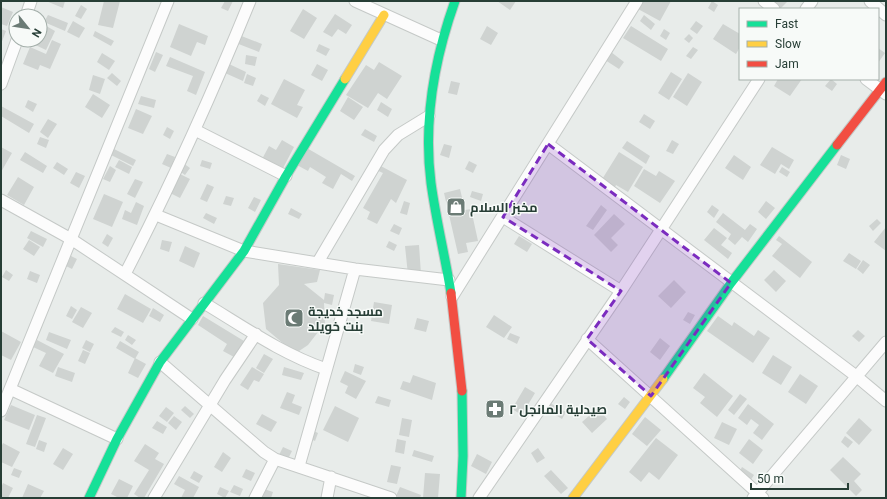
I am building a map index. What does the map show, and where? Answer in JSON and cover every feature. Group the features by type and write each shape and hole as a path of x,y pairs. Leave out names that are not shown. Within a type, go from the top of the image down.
{"street":[{"path":"1,411 168,1"},
{"path":"125,274 156,215 195,130 250,1"},
{"path":"355,1 441,40"},
{"path":"455,1 441,40 433,75 428,148 432,182 457,330 462,416 463,471 461,498"},
{"path":"452,297 637,1"},
{"path":"764,1 773,8"},
{"path":"870,1 878,8"},
{"path":"89,498 117,439 160,362 244,251 286,176 384,15"},
{"path":"1,84 14,48"},
{"path":"479,498 621,291 758,80"},
{"path":"573,498 651,396 731,283 884,88 868,80"},
{"path":"318,262 384,150 398,135 429,116"},
{"path":"195,130 286,176"},
{"path":"548,144 660,230 856,376 886,401"},
{"path":"1,200 70,239 192,319"},
{"path":"156,215 244,251 355,269 449,280"},
{"path":"503,217 621,291"},
{"path":"299,466 355,269"},
{"path":"204,303 306,362 326,370"},
{"path":"154,498 209,406 256,334"},
{"path":"587,339 651,396 758,496 856,376 886,342"},
{"path":"160,362 252,444 275,459 391,498"},
{"path":"10,389 117,439"},
{"path":"255,498 275,459"},
{"path":"327,498 331,477"}],"highlighted area":[{"path":"548,144 731,283 651,396 587,339 621,291 503,217"}],"building":[{"path":"46,1 65,1 63,8"},
{"path":"104,1 120,1 113,28 98,25"},
{"path":"225,1 233,1 228,11 221,8"},
{"path":"497,1 516,1 510,10"},
{"path":"643,1 671,1 660,21 638,9"},
{"path":"712,1 718,5 714,12 708,8"},
{"path":"771,1 788,1 781,8 779,8"},
{"path":"81,5 87,9 81,19 75,16"},
{"path":"1,7 8,10 8,24 7,26 1,24"},
{"path":"303,9 317,18 304,39 290,31"},
{"path":"335,14 352,25 346,34 338,29 332,37 323,32"},
{"path":"48,15 68,23 65,31 48,24"},
{"path":"644,15 655,24 651,30 640,21"},
{"path":"73,21 85,28 79,38 67,32"},
{"path":"696,21 703,26 697,34 690,29"},
{"path":"179,24 208,36 205,45 197,42 191,56 170,47"},
{"path":"723,24 739,33 739,49 736,54 713,39"},
{"path":"487,26 498,33 491,45 480,39"},
{"path":"631,26 668,49 661,61 623,38"},
{"path":"48,27 55,31 48,46"},
{"path":"1,29 6,31 1,44"},
{"path":"664,29 670,33 666,40 660,36"},
{"path":"95,31 114,41 111,46 93,36"},
{"path":"689,34 693,38 689,43 684,39"},
{"path":"239,35 262,44 259,52 236,43"},
{"path":"52,40 61,44 50,69 40,65 38,70 23,64 30,48 46,54"},
{"path":"319,44 330,49 326,56 316,51"},
{"path":"693,47 698,50 691,59 686,56"},
{"path":"879,49 885,53 879,62"},
{"path":"156,52 163,55 155,72 149,69"},
{"path":"611,52 624,62 619,69 605,60"},
{"path":"102,53 115,61 109,70 97,62"},
{"path":"246,55 257,57 255,66 245,64"},
{"path":"170,57 205,72 196,95 187,91 193,76 166,66"},
{"path":"379,62 402,76 387,99 378,93 368,108 346,95 366,65 374,70"},
{"path":"229,64 246,72 243,81 225,73"},
{"path":"317,64 328,70 322,81 311,75"},
{"path":"671,72 682,79 669,100 658,93"},
{"path":"112,73 121,81 117,86 107,78"},
{"path":"688,73 702,82 687,106 673,97"},
{"path":"247,74 256,78 253,86 244,83"},
{"path":"93,75 105,79 100,94 89,90"},
{"path":"284,79 305,90 297,105 303,107 297,118 271,104"},
{"path":"777,80 801,80 790,96 774,86"},
{"path":"830,80 837,84 832,91 825,86"},
{"path":"451,81 460,83 457,95 448,93"},
{"path":"93,94 110,105 102,118 85,107"},
{"path":"261,94 269,98 265,106 257,101"},
{"path":"141,96 156,100 154,108 138,104"},
{"path":"348,97 363,107 354,120 340,111"},
{"path":"28,100 37,104 33,112 25,107"},
{"path":"381,102 392,109 388,117 377,110"},
{"path":"1,106 34,124 29,133 1,116"},
{"path":"136,109 152,116 143,134 128,128"},
{"path":"644,114 655,121 650,129 639,122"},
{"path":"48,119 57,124 48,138 40,132"},
{"path":"167,127 174,131 170,139 163,135"},
{"path":"365,129 377,136 374,142 361,135"},
{"path":"40,137 49,140 46,148 37,144"},
{"path":"282,140 294,147 280,174 260,163 269,146 276,150"},
{"path":"672,140 679,144 673,154 666,151"},
{"path":"627,141 650,156 646,164 622,148"},
{"path":"444,144 452,146 449,158 440,155"},
{"path":"1,147 12,153 1,172"},
{"path":"305,147 355,176 352,181 341,174 333,189 322,183 326,177 310,167 308,171 295,164"},
{"path":"772,147 794,160 789,169 781,164 775,174 760,165"},
{"path":"114,149 136,160 133,166 111,155"},
{"path":"25,152 47,166 43,173 20,160"},
{"path":"619,152 643,167 628,192 616,185 614,189 601,181"},
{"path":"167,154 175,157 171,168 162,164"},
{"path":"734,155 751,167 743,180 725,168"},
{"path":"841,155 850,159 846,169 837,165"},
{"path":"119,160 132,167 129,174 115,167"},
{"path":"202,160 212,163 210,169 200,166"},
{"path":"469,161 477,165 473,173 465,169"},
{"path":"57,162 68,169 64,175 53,168"},
{"path":"183,163 190,168 185,175 178,170"},
{"path":"377,164 407,180 396,203 391,199 377,224 367,219 370,212 363,208 383,173 374,169"},
{"path":"110,166 116,170 110,182 103,179"},
{"path":"782,167 790,172 787,177 779,172"},
{"path":"644,169 656,176 659,171 675,181 660,203 634,186"},
{"path":"76,172 85,176 79,188 70,183"},
{"path":"180,174 190,179 180,198 170,193"},
{"path":"18,177 34,187 24,205 7,195"},
{"path":"135,179 143,182 135,198 127,194"},
{"path":"207,184 214,187 207,202 200,199"},
{"path":"460,189 465,210 471,209 478,241 466,243 468,252 458,254 444,193"},
{"path":"472,191 483,194 481,201 470,197"},
{"path":"104,194 123,202 112,227 93,219"},
{"path":"226,196 234,198 231,206 223,204"},
{"path":"254,197 261,200 255,212 248,208"},
{"path":"404,201 410,203 407,215 400,213"},
{"path":"766,201 775,208 766,219 758,212"},
{"path":"136,202 144,206 137,225 122,219 125,210 131,213"},
{"path":"601,205 607,210 593,230 586,226"},
{"path":"712,205 719,210 714,218 707,212"},
{"path":"291,208 302,214 299,219 288,214"},
{"path":"206,213 217,218 214,224 203,218"},
{"path":"723,213 745,230 750,224 757,229 748,242 742,237 735,245 728,239 731,234 716,222"},
{"path":"614,214 625,224 611,238 618,245 611,252 594,235"},
{"path":"877,219 881,223 873,231 869,226"},
{"path":"394,224 402,228 399,235 390,231"},
{"path":"886,227 886,251 874,242"},
{"path":"714,228 727,238 721,245 732,253 728,259 704,240"},
{"path":"31,231 47,239 43,247 27,238"},
{"path":"107,234 113,238 108,247 102,243"},
{"path":"519,236 532,244 527,252 514,244"},
{"path":"779,236 812,262 800,278 772,256 782,244 776,240"},
{"path":"29,240 40,247 34,256 23,249"},
{"path":"162,240 172,242 169,252 160,249"},
{"path":"389,241 397,245 394,251 386,247"},
{"path":"419,245 421,274 408,275 405,246"},
{"path":"185,246 200,253 194,268 179,261"},
{"path":"849,253 861,261 856,269 843,261"},
{"path":"71,256 77,259 72,269 66,266"},
{"path":"863,260 870,265 863,274 857,269"},
{"path":"278,264 320,270 317,282 304,284 324,300 325,293 334,295 332,305 324,303 325,323 308,345 299,351 291,350 266,329 263,303 279,285"},
{"path":"6,270 13,275 9,281 2,277"},
{"path":"774,270 786,281 776,292 764,280"},
{"path":"30,271 40,275 37,283 27,279"},
{"path":"674,280 686,292 671,308 658,296"},
{"path":"125,294 151,309 143,323 117,309"},
{"path":"374,302 392,305 389,324 371,321"},
{"path":"71,306 77,310 72,319 66,316"},
{"path":"81,307 92,313 83,328 72,322"},
{"path":"153,308 164,315 160,322 149,316"},
{"path":"688,312 695,315 690,324 683,320"},
{"path":"494,315 512,327 504,338 486,327"},
{"path":"203,316 244,341 234,357 223,351 227,344 198,325"},
{"path":"718,316 732,326 734,322 754,336 758,330 770,338 753,363 707,331"},
{"path":"417,318 429,321 426,332 414,329"},
{"path":"115,327 124,332 121,337 111,332"},
{"path":"858,330 865,336 859,342 852,336"},
{"path":"1,331 21,342 11,360 1,355"},
{"path":"49,332 71,340 67,349 46,340"},
{"path":"510,333 520,337 517,344 507,339"},
{"path":"128,335 136,340 132,345 125,340"},
{"path":"660,338 670,346 660,360 650,352"},
{"path":"37,340 64,354 53,373 39,366 46,353 33,347"},
{"path":"86,340 94,344 90,352 82,348"},
{"path":"120,341 139,352 135,359 116,348"},
{"path":"83,350 90,353 85,364 78,361"},
{"path":"264,354 273,359 264,373 256,368"},
{"path":"773,355 792,367 781,385 762,373"},
{"path":"135,358 146,364 138,378 128,373"},
{"path":"355,364 364,367 361,375 353,372"},
{"path":"58,367 75,373 72,382 55,376"},
{"path":"252,367 264,374 259,382 254,380 248,390 240,385"},
{"path":"284,367 304,373 301,380 282,375"},
{"path":"345,371 366,381 356,399 345,393 348,386 340,382"},
{"path":"704,373 733,396 717,417 700,403 705,397 693,388"},
{"path":"800,374 818,386 806,404 788,392"},
{"path":"413,375 436,383 432,400 400,389 403,381 410,383"},
{"path":"525,387 535,393 522,415 512,409"},
{"path":"287,392 295,395 292,403 302,407 299,415 280,408"},
{"path":"740,394 747,399 734,415 728,410"},
{"path":"378,396 391,400 389,407 375,403"},
{"path":"624,397 630,402 625,409 618,404"},
{"path":"550,403 566,412 562,419 546,409"},
{"path":"748,404 774,424 762,440 753,433 759,425 751,419 747,425 738,418"},
{"path":"11,405 35,415 29,430 4,420"},
{"path":"185,406 194,414 190,418 181,410"},
{"path":"335,406 359,418 348,442 323,430"},
{"path":"166,407 174,413 167,422 159,416"},
{"path":"598,408 607,419 592,433 582,422"},
{"path":"262,414 277,422 271,432 256,424"},
{"path":"37,415 46,418 35,447 26,444"},
{"path":"174,416 182,422 176,430 168,423"},
{"path":"645,417 661,430 647,446 632,434"},
{"path":"402,418 412,420 409,437 399,435"},
{"path":"859,418 872,430 859,445 846,433"},
{"path":"157,421 167,427 163,434 152,428"},
{"path":"722,422 737,429 729,445 714,438"},
{"path":"307,428 318,433 315,441 304,436"},
{"path":"845,436 853,442 848,448 841,442"},
{"path":"656,438 678,455 659,480 649,472 641,482 629,472"},
{"path":"397,439 406,441 404,454 395,452"},
{"path":"749,439 763,450 753,464 739,453"},
{"path":"39,440 47,443 44,452 36,449"},
{"path":"3,443 20,452 12,467 1,462 1,447"},
{"path":"145,444 159,453 155,459 164,464 144,498 140,498 134,494 149,470 134,461"},
{"path":"283,447 292,451 288,459 279,455"},
{"path":"63,448 73,454 63,470 53,464"},
{"path":"538,448 545,458 537,463 531,453"},
{"path":"414,450 434,456 432,462 412,456"},
{"path":"223,452 231,458 222,472 214,467"},
{"path":"477,454 492,462 486,474 471,466"},
{"path":"843,457 861,474 854,481 862,490 856,496 830,470"},
{"path":"391,465 401,467 397,484 387,482"},
{"path":"742,467 754,475 750,481 739,473"},
{"path":"14,468 22,471 19,478 11,475"},
{"path":"246,469 255,473 251,481 242,477"},
{"path":"551,470 568,488 561,494 544,476"},
{"path":"194,471 203,476 199,483 190,478"},
{"path":"425,473 440,474 438,498 423,498"},
{"path":"179,476 199,487 193,498 181,498 185,490 174,484"},
{"path":"119,479 133,486 127,498 119,498 111,494"},
{"path":"3,483 13,488 8,498 1,498 1,488"},
{"path":"28,484 44,491 40,498 22,498"},
{"path":"234,485 243,489 240,496 230,492"},
{"path":"220,487 229,491 225,498 217,494"},
{"path":"400,487 421,495 420,498 401,498 396,496"},
{"path":"261,488 273,492 271,498 258,498"}],"traffic: fast":[{"path":"451,293 435,211 431,183 428,136 432,90 436,68 441,45 455,1"},
{"path":"89,498 117,439 160,362 244,251 286,176 345,79"},
{"path":"663,379 731,283 837,145"},
{"path":"461,498 463,456 462,391"}],"traffic: slow":[{"path":"345,79 384,15"},
{"path":"573,498 663,379"}],"traffic: jam":[{"path":"837,145 886,82"},
{"path":"451,293 462,391"}],"place":[{"name":"مخبز السلام","path":"456,207"},
{"name":"مسجد خديجة بنت خويلد","path":"294,318"},
{"name":"صيدلية المانجل ٢","path":"495,409"}]}
